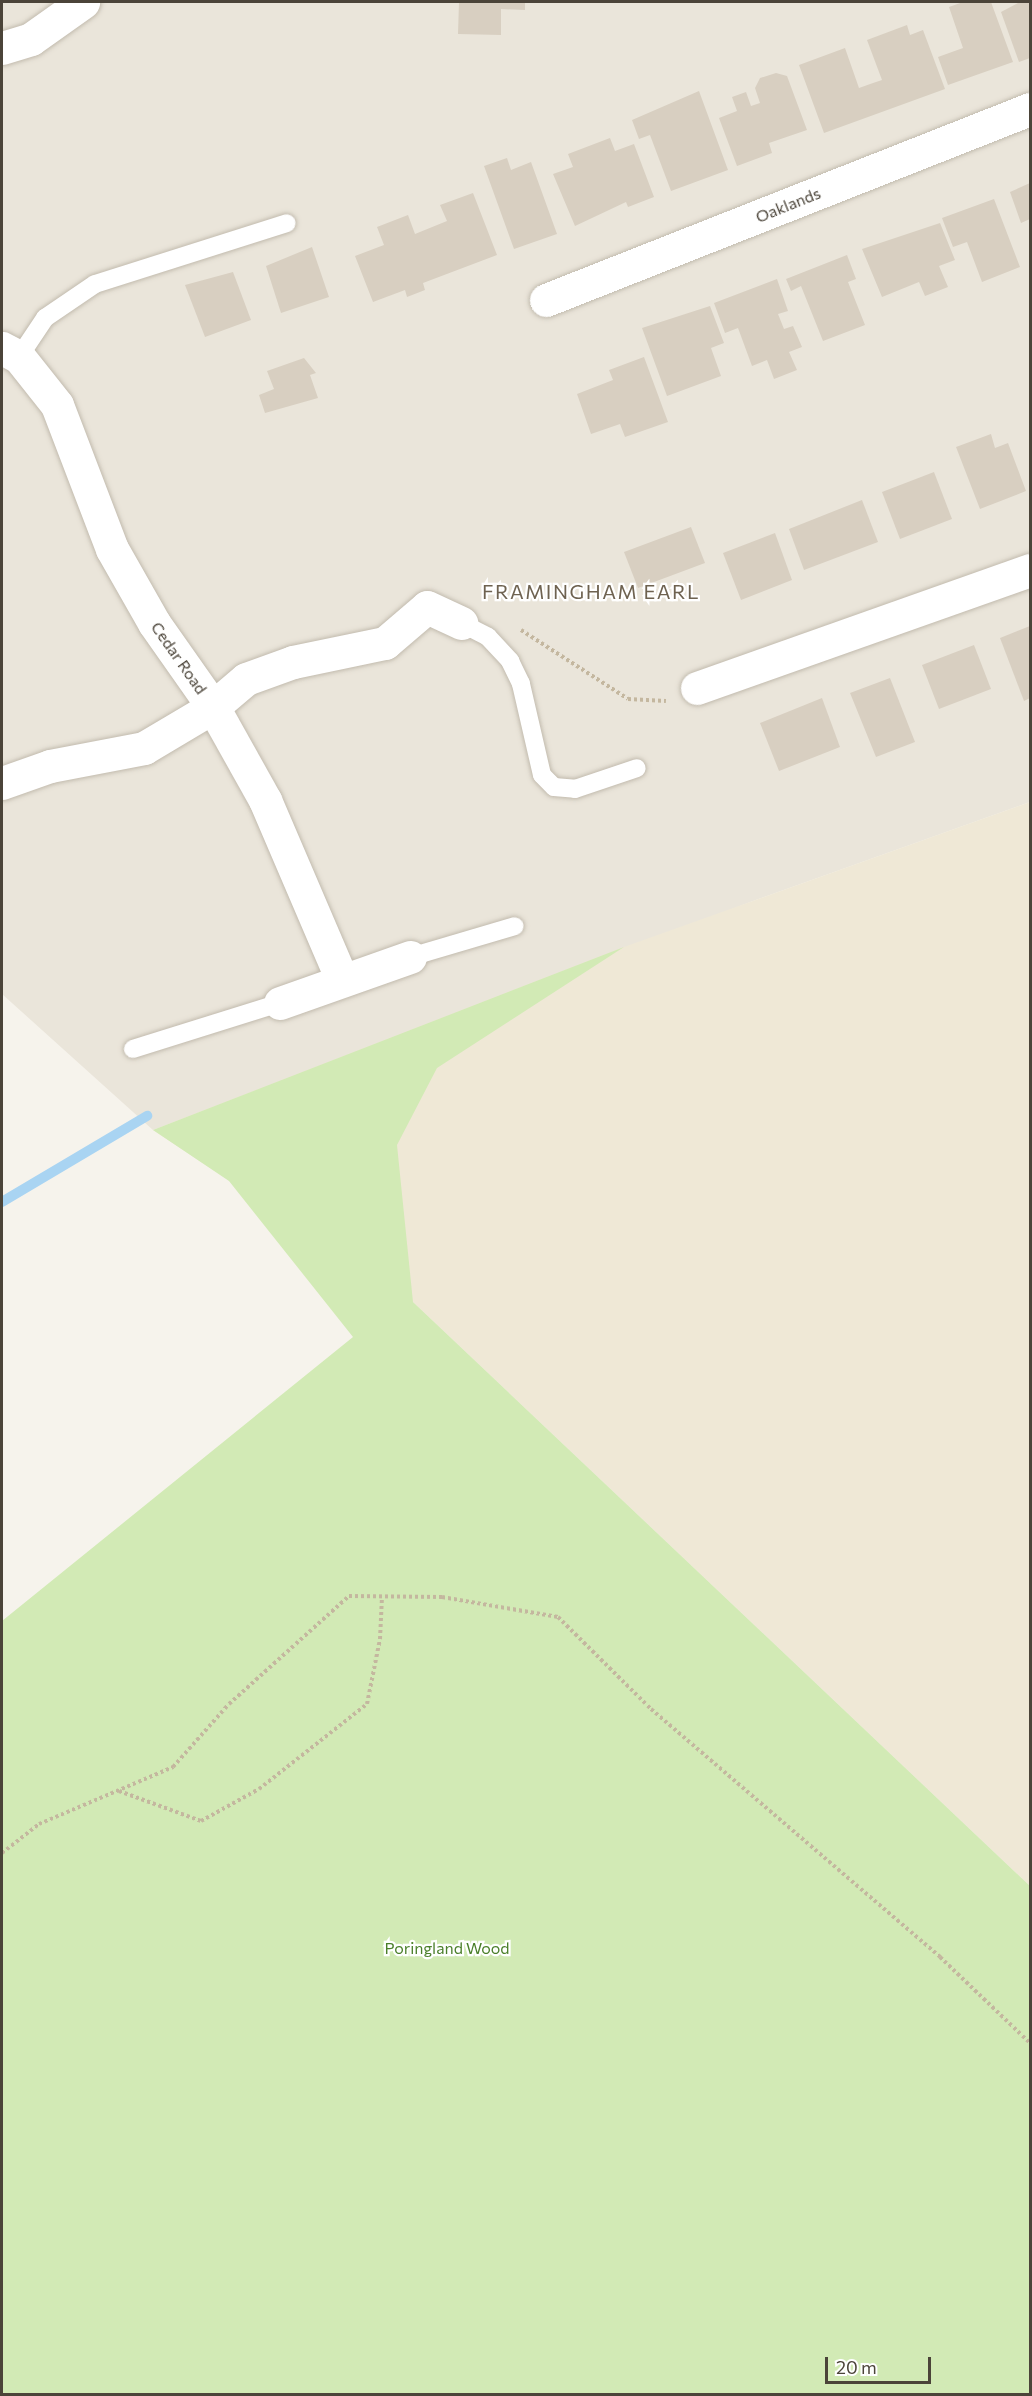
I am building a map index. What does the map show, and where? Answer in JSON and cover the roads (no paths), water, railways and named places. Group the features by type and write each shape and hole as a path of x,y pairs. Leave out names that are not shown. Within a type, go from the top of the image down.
{"street":[{"path":"2,48 31,39 83,2"},
{"name":"Oaklands","path":"546,300 1030,109"},
{"name":"Cedar Road","path":"10,352 57,405 117,558 154,623 213,707 265,800 342,980"},
{"path":"697,688 1030,570"},
{"path":"2,783 50,766 144,748 213,707 246,679 293,662 385,643 418,597 461,623"},
{"path":"280,1003 410,957"}],"lane":[{"path":"10,352 45,318 95,284 287,223"},
{"path":"461,623 488,637 510,661 521,684 542,775 554,787 575,789 637,768"},
{"path":"410,957 515,926"},
{"path":"133,1049 280,1003"}],"waterway":[{"path":"2,1202 147,1116"}],"district":[{"name":"FRAMINGHAM EARL","path":"591,591"}],"park label":[{"name":"Poringland Wood","path":"447,1948"}]}
